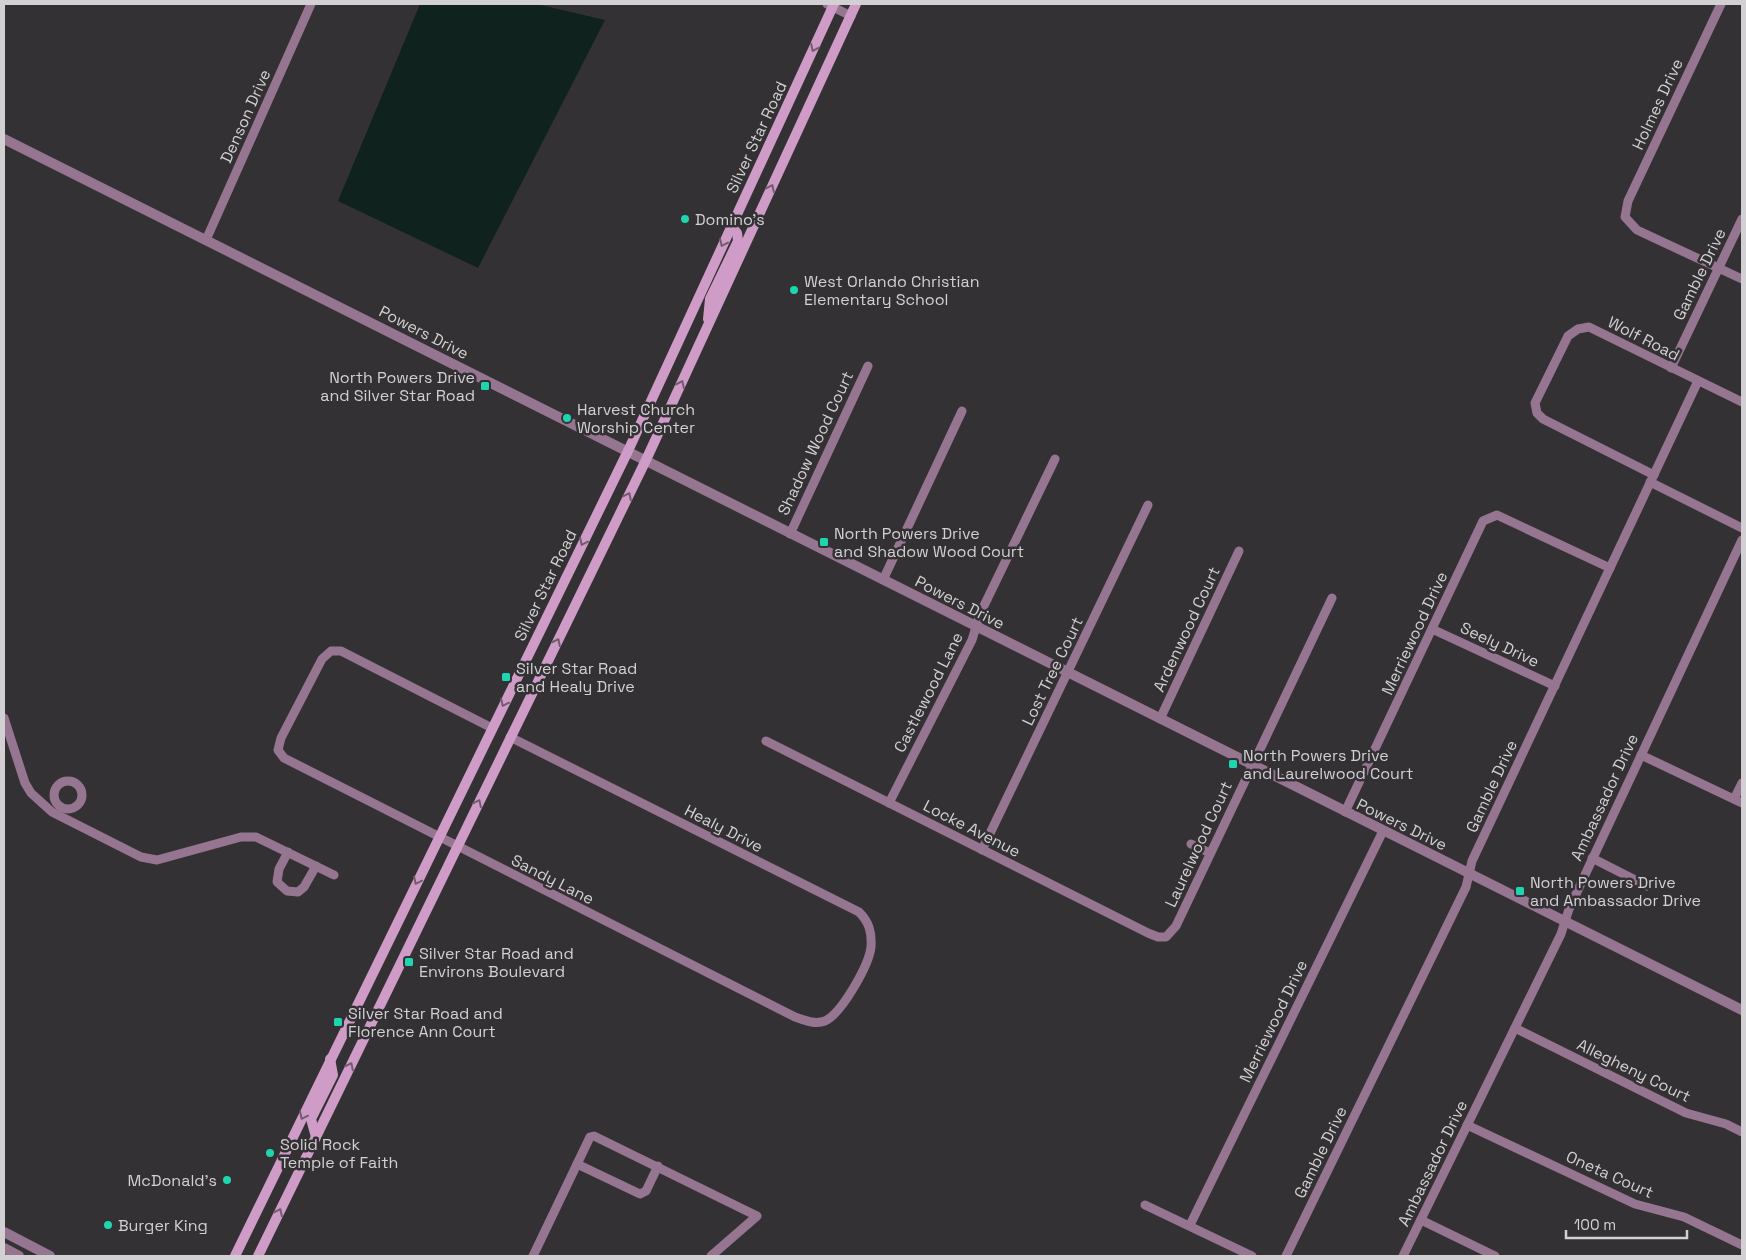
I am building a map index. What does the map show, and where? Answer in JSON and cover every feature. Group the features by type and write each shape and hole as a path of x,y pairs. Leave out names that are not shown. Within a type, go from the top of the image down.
{"main road":[{"path":"258,1256 646,460 856,4"},
{"name":"Silver Star Road","path":"235,1256 628,451 831,5"},
{"path":"706,330 710,299 738,241 737,233 731,226"},
{"path":"316,1137 312,1119 333,1075 330,1060"}],"street":[{"name":"Denson Drive","path":"206,240 311,4"},
{"name":"Holmes Drive","path":"1719,268 1637,230 1626,217 1628,201 1721,4"},
{"path":"831,5 851,16"},
{"name":"Powers Drive","path":"4,138 1252,766 1742,1010"},
{"name":"Gamble Drive","path":"1670,368 1742,219"},
{"path":"1719,268 1742,279"},
{"name":"Wolf Road","path":"1652,479 1543,419 1537,413 1535,403 1568,336 1578,329 1589,327 1742,402"},
{"name":"Shadow Wood Court","path":"790,534 868,366"},
{"name":"Gamble Drive","path":"1286,1256 1462,896 1472,861 1698,382"},
{"path":"883,580 962,411"},
{"name":"Castlewood Lane","path":"889,803 972,640 980,614 1055,459"},
{"path":"1652,479 1742,528"},
{"name":"Lost Tree Court","path":"982,850 1148,505"},
{"name":"Merriewood Drive","path":"1346,812 1483,521 1497,515 1610,568"},
{"name":"Ambassador Drive","path":"1403,1256 1515,1028 1592,858 1742,540"},
{"name":"Ardenwood Court","path":"1160,719 1239,551"},
{"name":"Laurelwood Court","path":"1166,937 1176,926 1332,598"},
{"name":"Seely Drive","path":"1432,629 1555,686"},
{"name":"Sandy Lane","path":"492,728 341,651 331,651 322,659 281,738 278,750 284,758 795,1017 809,1022 823,1022 835,1014 857,979"},
{"path":"4,718 25,783 31,793 140,857 157,860 241,837 256,837 334,875"},
{"name":"Healy Drive","path":"510,737 858,912 866,919 870,929 871,948 857,979"},
{"name":"Locke Avenue","path":"766,741 1148,933 1158,937 1166,937"},
{"path":"1640,755 1738,801 1742,783"},
{"name":"Merriewood Drive","path":"1190,1224 1383,831"},
{"path":"1191,844 1210,852"},
{"path":"288,852 279,869 277,882 287,891 298,892 304,887 316,866"},
{"path":"1592,858 1647,886"},
{"name":"Allegheny Court","path":"1515,1028 1686,1114 1726,1124 1742,1132"},
{"name":"Oneta Court","path":"1467,1125 1635,1204 1684,1217 1742,1245"},
{"path":"533,1256 590,1137 594,1136 757,1216 711,1256"},
{"path":"577,1164 640,1194 646,1191 658,1166"},
{"path":"1145,1205 1190,1224 1252,1256"},
{"path":"1421,1220 1495,1256"},
{"path":"4,1232 50,1256"},
{"path":"4,1248 19,1256"}],"shaded area":[{"path":"420,4 537,4 605,20 478,268 338,201"}],"place":[{"name":"Domino's","path":"685,219"},
{"name":"West Orlando Christian Elementary School","path":"794,290"},
{"name":"North Powers Drive and Silver Star Road","path":"485,386"},
{"name":"Harvest Church Worship Center","path":"567,418"},
{"name":"North Powers Drive and Shadow Wood Court","path":"824,542"},
{"name":"Silver Star Road and Healy Drive","path":"506,677"},
{"name":"North Powers Drive and Laurelwood Court","path":"1233,764"},
{"name":"North Powers Drive and Ambassador Drive","path":"1520,891"},
{"name":"Silver Star Road and Environs Boulevard","path":"409,962"},
{"name":"Silver Star Road and Florence Ann Court","path":"338,1022"},
{"name":"Solid Rock Temple of Faith","path":"270,1153"},
{"name":"McDonald's","path":"227,1180"},
{"name":"Burger King","path":"108,1225"}]}
